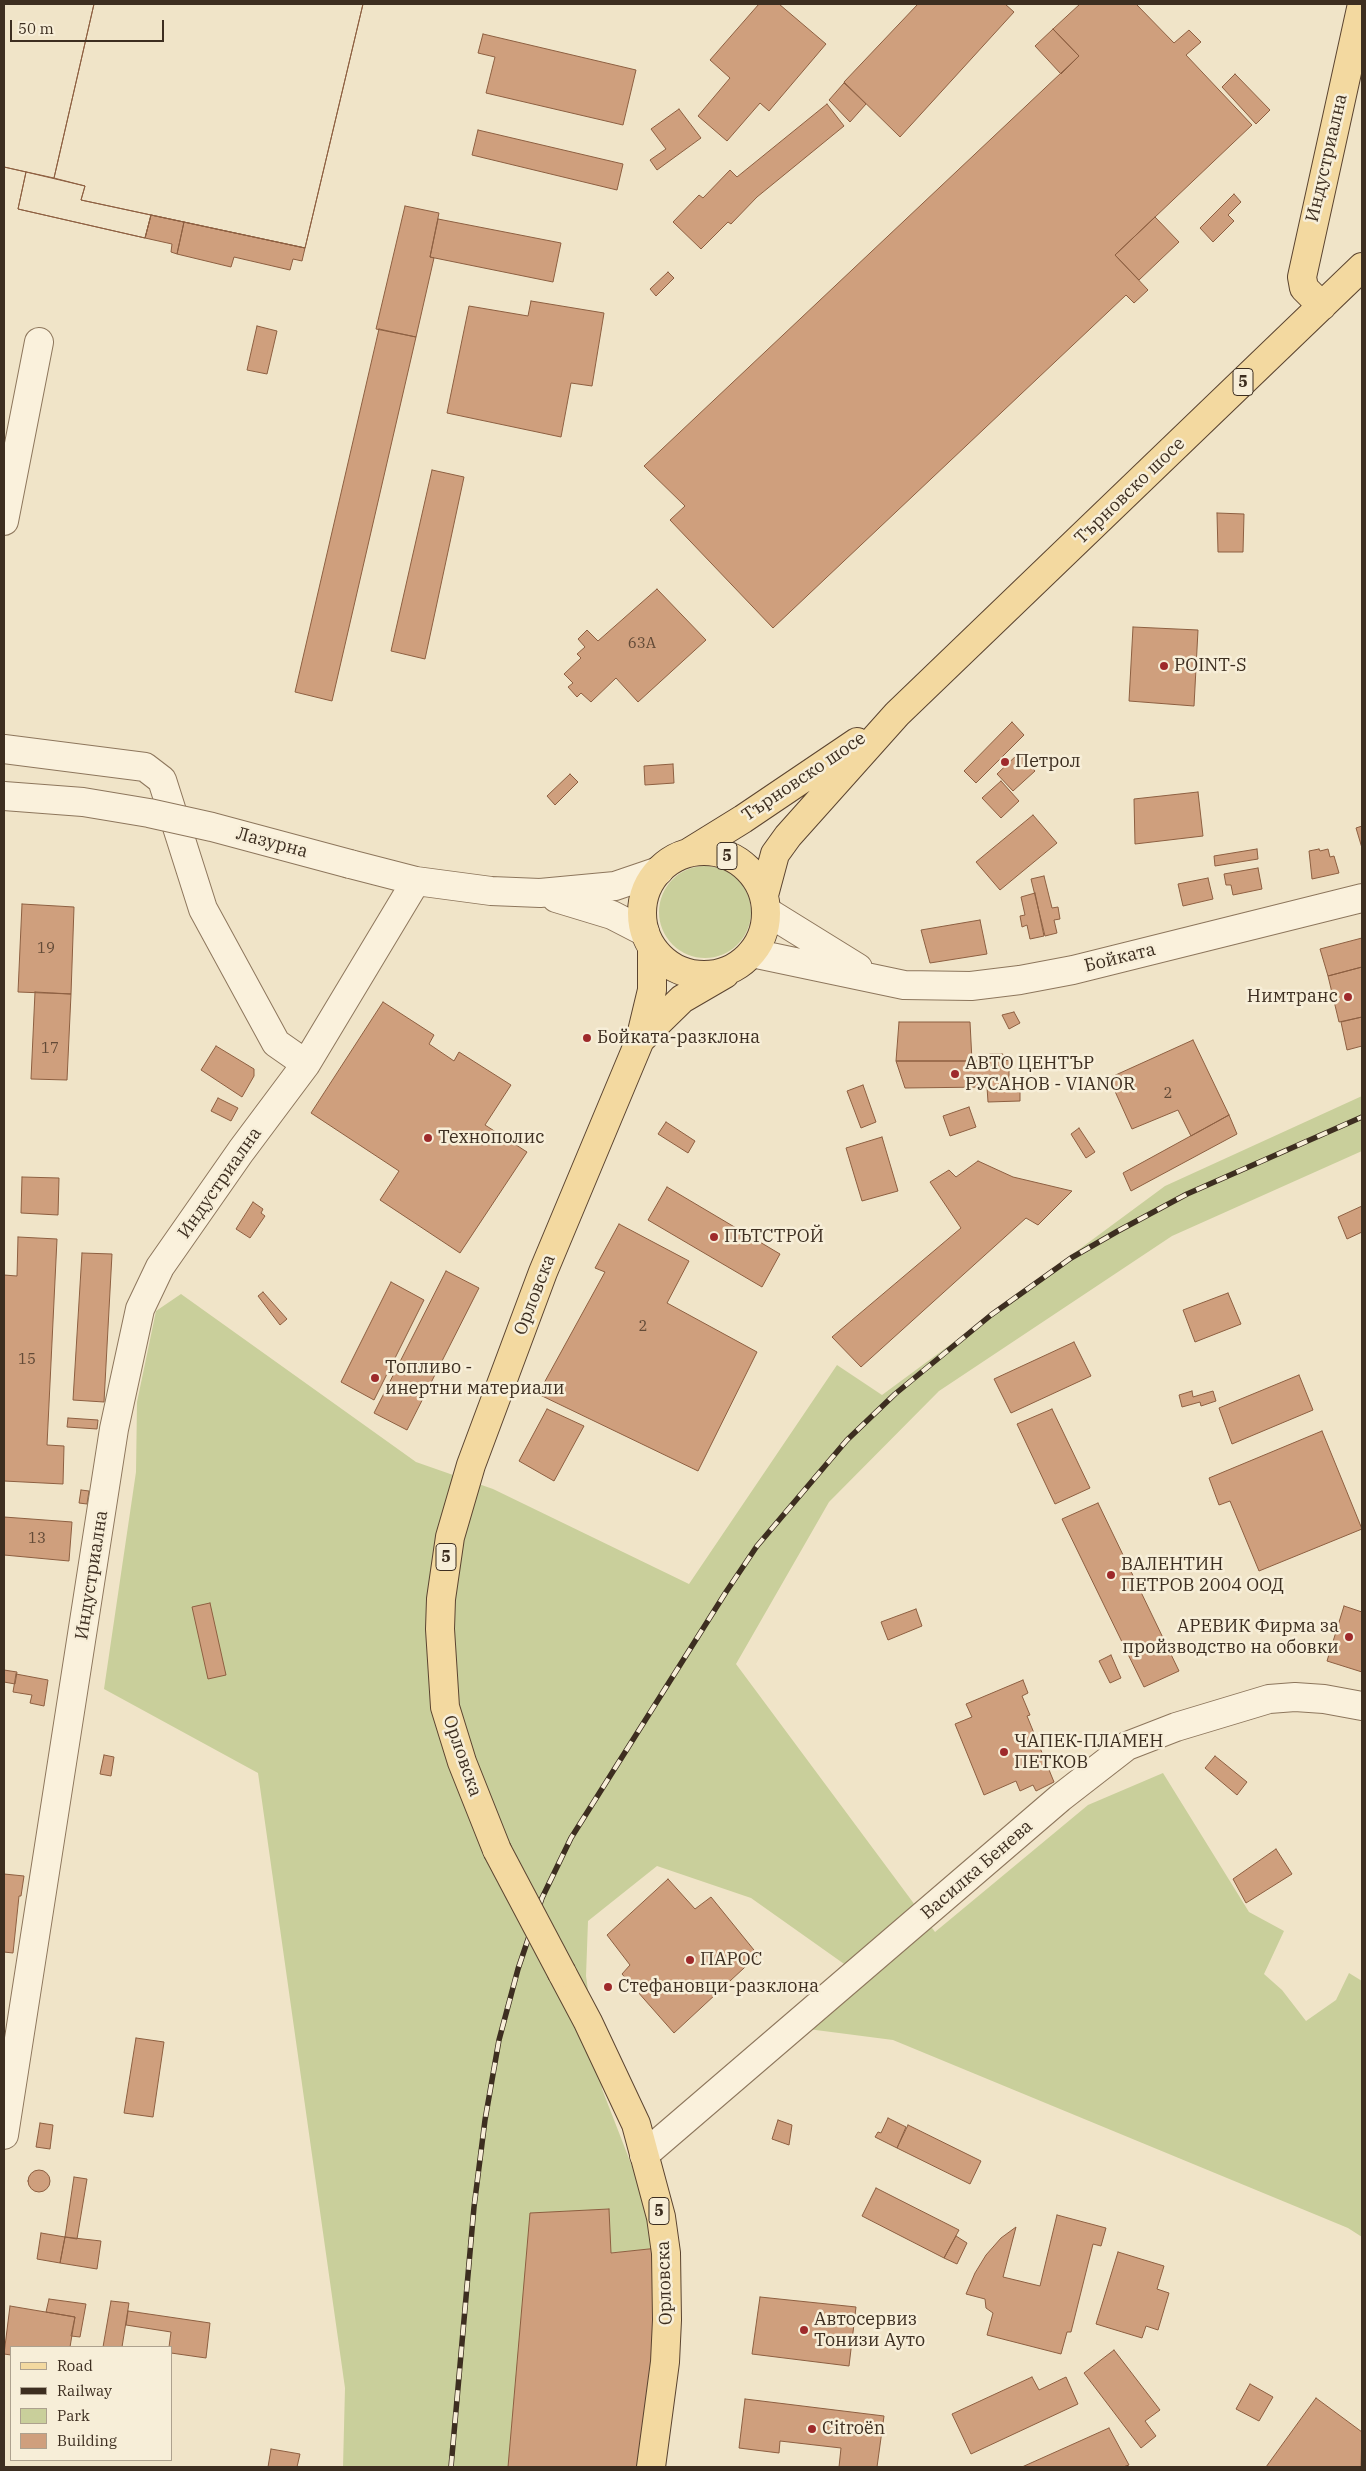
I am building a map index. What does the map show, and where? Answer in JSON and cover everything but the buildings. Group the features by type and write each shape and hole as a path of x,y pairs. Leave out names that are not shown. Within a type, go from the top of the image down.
{"main road":[{"name":"Индустриална","path":"1322,306 1304,288 1302,276 1362,4"},
{"name":"Търновско шосе","path":"765,903 775,854 788,836 897,714 1362,267"},
{"name":"Търновско шосе","path":"684,855 803,780 897,714"},
{"name":"5","path":"649,939 642,916 644,900 650,884 659,871 671,861 684,855 704,851 723,854 741,863 755,877 765,903 765,926 745,959"},
{"path":"649,939 665,961 682,971 700,975 719,973 745,959"},
{"name":"Орловска","path":"649,939 652,990 640,1040 543,1272 456,1508 441,1599 440,1630 445,1707 462,1762 497,1850 562,1973 636,2124 661,2217 668,2286 665,2362 651,2467"},
{"name":"Орловска","path":"640,1040 682,999 745,959"}],"street":[{"path":"4,521 39,342"},
{"path":"4,748 145,767 162,780 204,909 276,1043 306,1064"},
{"name":"Лазурна","path":"4,796 83,802 149,813 212,827 416,881 491,892 540,893 615,886 659,871"},
{"name":"Индустриална","path":"4,2135 114,1429 140,1309 160,1267 240,1151 306,1064 416,881"},
{"name":"Лазурна","path":"540,893 612,916 649,939"},
{"name":"Бойката","path":"745,959 874,978 904,985 971,986 1020,980 1073,970 1362,898"},
{"name":"Бойката","path":"765,903 874,978"},
{"name":"Василка Бенева","path":"644,2155 1060,1798 1127,1746 1176,1727 1269,1699 1295,1697 1362,1706"}],"green space":[{"path":"696,866 714,866 731,873 744,886 751,903 751,921 744,938 731,951 714,958 696,958 679,951 666,938 659,921 659,903 666,886 679,873"},
{"path":"1362,1096 1362,1151 1172,1236 939,1391 829,1502 736,1664 935,1932 1088,1805 1163,1773 1249,1912 1284,1931 1264,1974 1282,1990 1306,2021 1336,2000 1349,1973 1362,1981 1362,2237 1348,2228 893,2040 808,2029 847,1966 751,1898 657,1866 588,1921 586,1976 602,2089 635,2174 658,2248 611,2253 608,2209 531,2214 508,2467 343,2467 345,2388 258,1773 104,1689 136,1472 137,1402 156,1311 181,1294 416,1462 493,1489 689,1584 837,1365 882,1395 1165,1186"}],"railway":[{"path":"451,2467 474,2207 485,2120 499,2040 518,1969 542,1898 571,1838 757,1546 847,1440 895,1394 991,1315 1071,1258 1187,1194 1362,1117"}],"place":[{"name":"POINT-S","path":"1164,666"},
{"name":"Петрол","path":"1005,762"},
{"name":"Нимтранс","path":"1348,997"},
{"name":"Бойката-разклона","path":"587,1038"},
{"name":"АВТО ЦЕНТЪР РУСАНОВ - VIANOR","path":"955,1074"},
{"name":"Технополис","path":"428,1138"},
{"name":"ПЪТСТРОЙ","path":"714,1237"},
{"name":"Топливо - инертни материали","path":"375,1378"},
{"name":"ВАЛЕНТИН ПЕТРОВ 2004 ООД","path":"1111,1575"},
{"name":"АРЕВИК Фирма за пройзводство на обовки","path":"1349,1637"},
{"name":"ЧАПЕК-ПЛАМЕН ПЕТКОВ","path":"1004,1752"},
{"name":"ПАРОС","path":"690,1960"},
{"name":"Стефановци-разклона","path":"608,1987"},
{"name":"Автосервиз Тонизи Ауто","path":"804,2330"},
{"name":"Citroën","path":"812,2429"}]}
